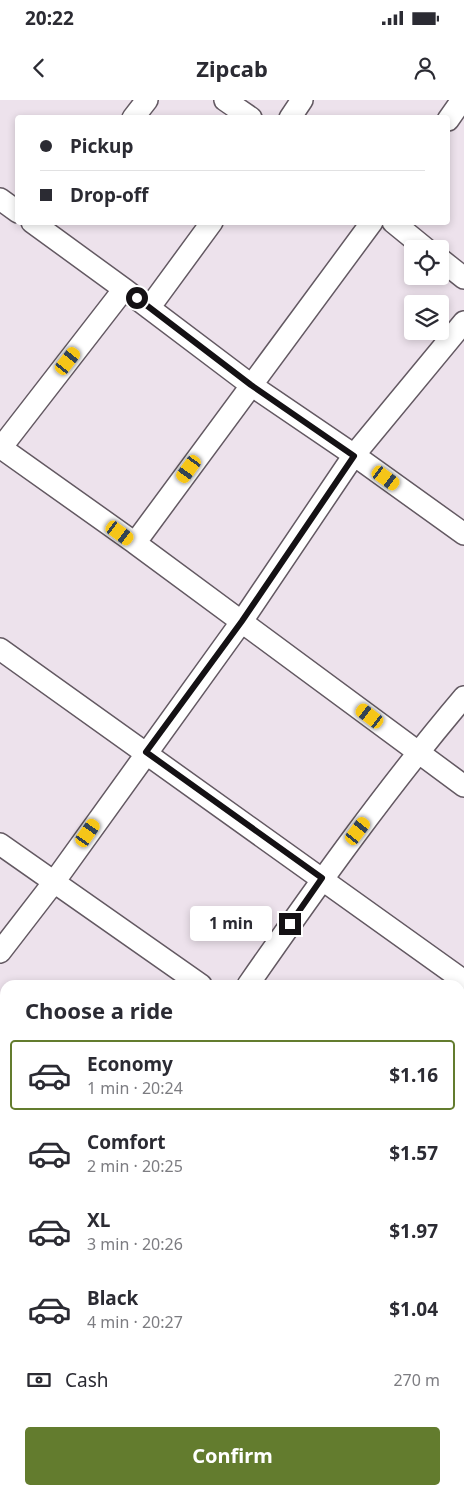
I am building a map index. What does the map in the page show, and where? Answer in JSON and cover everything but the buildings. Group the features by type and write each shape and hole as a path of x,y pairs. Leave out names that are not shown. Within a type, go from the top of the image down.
{"street":[{"path":"135,115 147,100"},
{"path":"225,100 247,115"},
{"path":"292,115 302,100"},
{"path":"450,117 462,100"},
{"path":"0,199 15,210"},
{"path":"149,308 210,225"},
{"path":"135,543 370,225"},
{"path":"397,225 415,240"},
{"path":"44,226 251,385 464,534"},
{"path":"449,266 464,278"},
{"path":"124,289 0,448 135,543 464,786"},
{"path":"0,952 54,882 242,621 354,456 464,322"},
{"path":"0,649 463,980"},
{"path":"251,980 322,878 418,752 464,697"},
{"path":"0,844 195,980"}],"route":[{"path":"137,298 251,385 354,456 242,621 146,752 322,878 290,924"}]}
